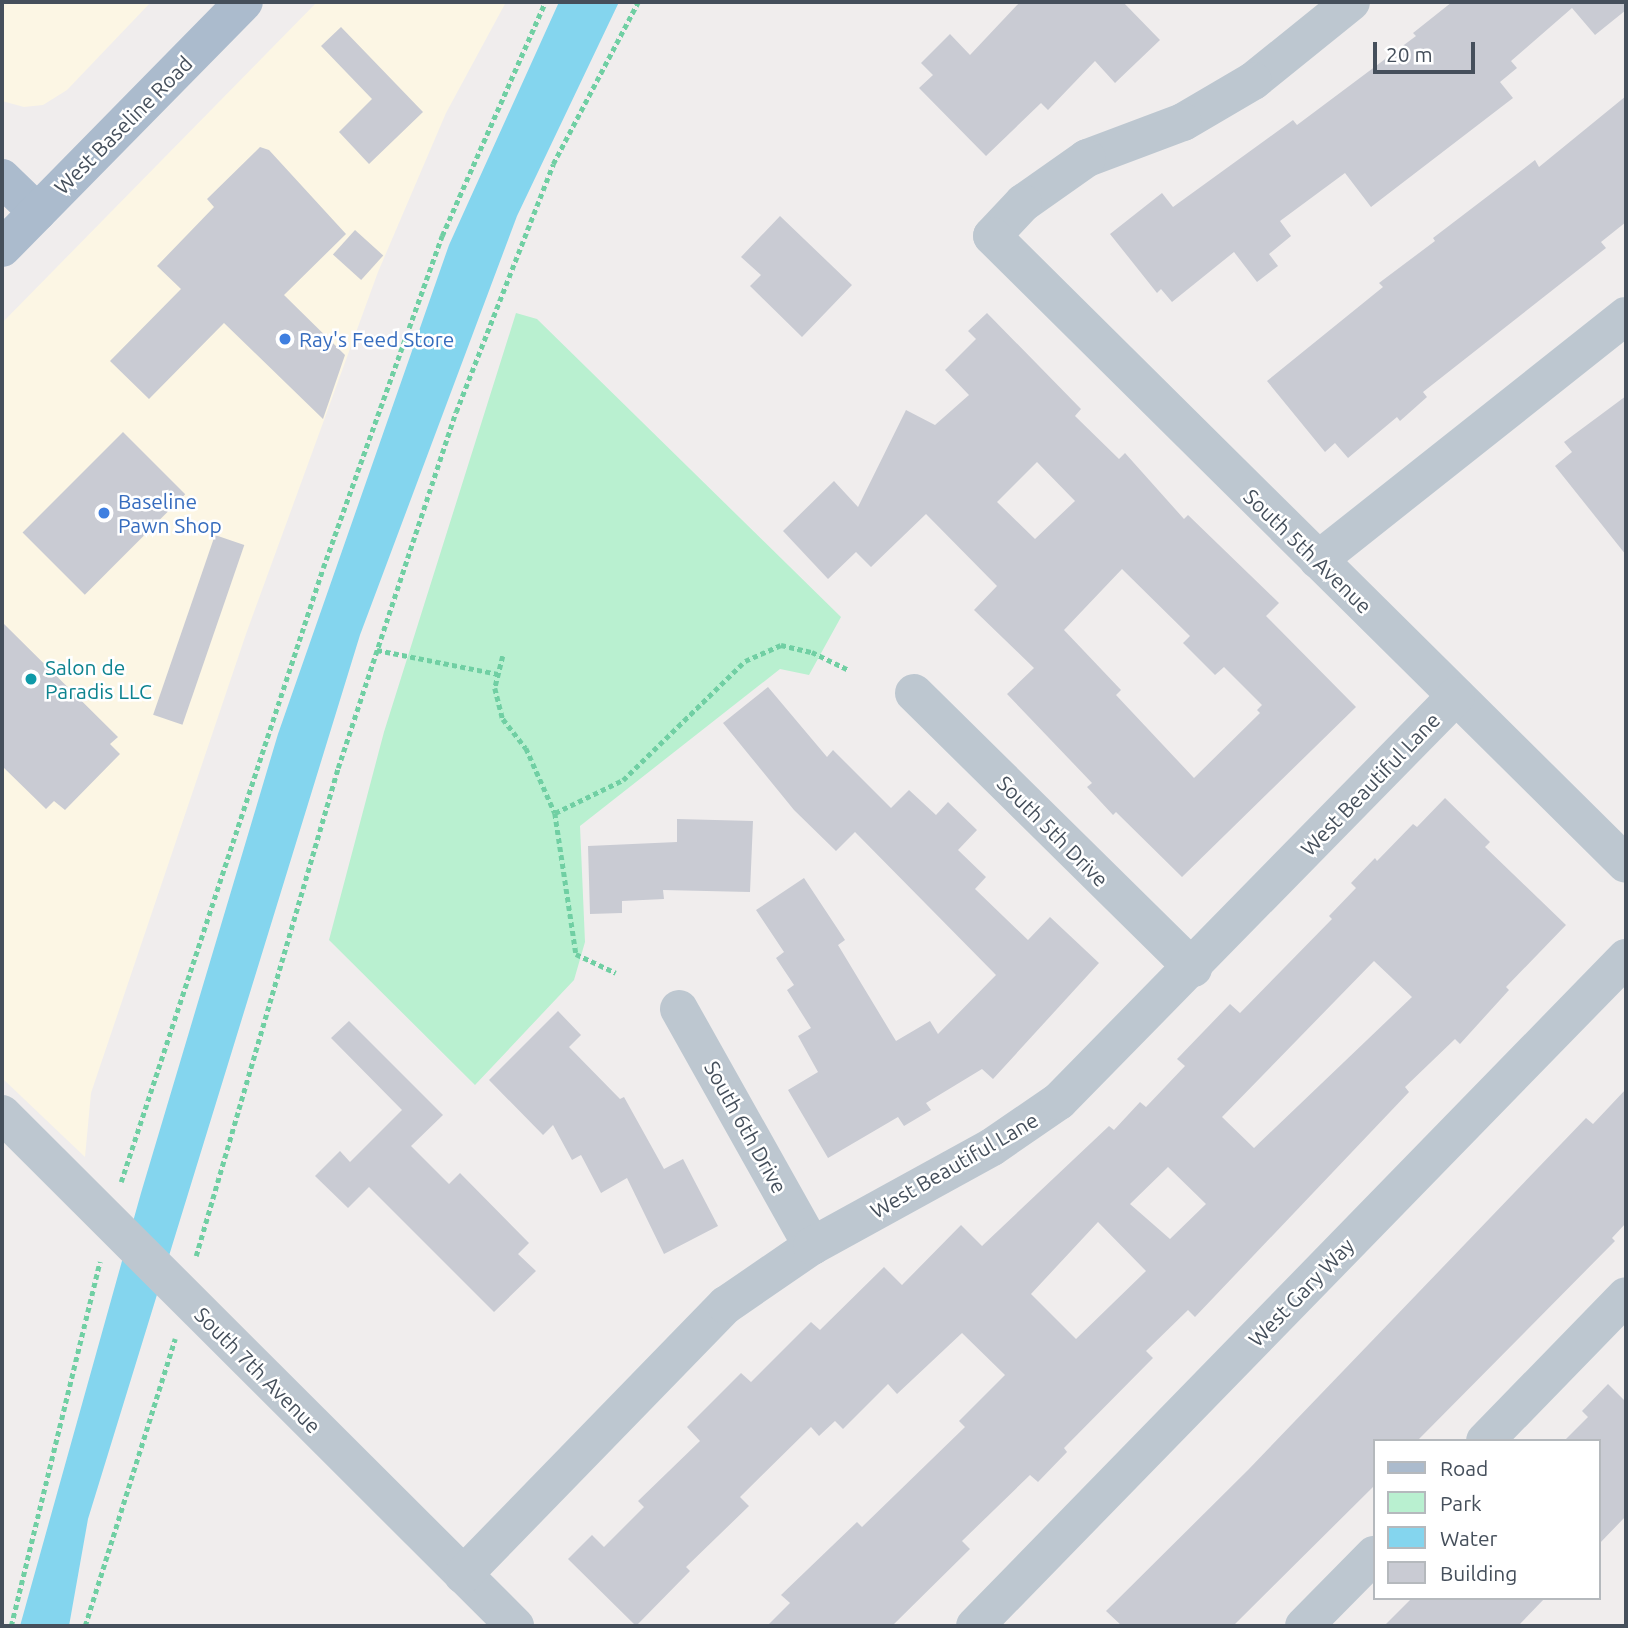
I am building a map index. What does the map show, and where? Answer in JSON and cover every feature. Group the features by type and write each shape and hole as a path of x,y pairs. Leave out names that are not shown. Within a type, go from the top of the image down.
{"main road":[{"name":"West Baseline Road","path":"2,248 244,2"},
{"path":"2,177 37,212"}],"street":[{"name":"South 5th Avenue","path":"1351,2 1253,81 1195,116 1087,158 1023,203 992,236 1626,864"},
{"path":"1318,560 1626,316"},
{"name":"South 5th Drive","path":"914,693 1193,968"},
{"name":"West Beautiful Lane","path":"463,1575 726,1305 812,1246 992,1147 1039,1116 1193,968 1457,696"},
{"name":"West Gary Way","path":"975,1626 1626,958"},
{"name":"South 6th Drive","path":"679,1009 812,1246"},
{"name":"South 7th Avenue","path":"2,1114 116,1250 183,1274 463,1575 514,1626"},
{"path":"1487,1439 1626,1296"},
{"path":"1304,1626 1372,1557"}],"path":[{"path":"118,1189 323,568 442,236 545,2"},
{"path":"183,1274 377,650 456,412 553,164 638,2"},
{"path":"555,813 623,780 745,661 780,645 812,652 849,670"},
{"path":"377,650 498,674"},
{"path":"503,656 495,688 503,719 526,748 555,813 576,954 616,973"},
{"path":"11,1626 116,1250"},
{"path":"85,1626 178,1331"}],"shaded area":[{"path":"2,2 151,2 67,90 43,105 24,107 2,101"},
{"path":"317,2 506,2 446,113 378,272 246,634 91,1093 85,1157 2,1078 2,323"}],"green space":[{"path":"516,313 537,319 841,617 809,675 780,669 580,826 585,942 574,980 475,1085 329,940 384,732"}],"water":[{"path":"559,2 619,2 517,216 360,635 88,1519 69,1626 20,1626 141,1193 278,734 449,245"}],"building":[{"path":"1020,2 1123,2 1160,40 1115,83 1095,61 1048,110 1041,103 986,156 919,88 933,75 921,63 950,34 970,55"},
{"path":"1452,2 1626,2 1626,10 1595,35 1572,8 1511,61 1517,68 1500,82 1513,98 1371,207 1345,173 1280,221 1291,236 1269,254 1278,266 1257,282 1234,252 1172,302 1161,289 1157,293 1110,234 1162,193 1173,207 1293,120 1297,125 1416,36 1413,33"},
{"path":"341,27 423,112 369,164 339,132 372,99 321,46"},
{"path":"1626,96 1626,222 1601,242 1606,248 1423,392 1427,397 1400,421 1397,417 1348,458 1335,443 1325,452 1267,381 1383,287 1379,283 1435,241 1433,238 1535,160 1539,167"},
{"path":"260,147 269,150 346,234 284,295 345,355 323,419 224,323 149,399 110,361 181,289 157,266 214,207 207,199"},
{"path":"780,216 852,285 802,337 750,286 761,275 741,257"},
{"path":"355,230 383,255 361,280 333,255"},
{"path":"987,313 1081,409 1075,416 1119,459 1125,453 1184,519 1188,515 1279,603 1266,616 1356,707 1182,877 1116,812 1113,815 1087,787 1092,783 1007,694 1034,668 974,610 997,586 926,514 871,567 856,552 828,579 783,531 834,481 858,507 906,410 935,425 969,395 945,370 976,339 968,331","holes":["1037,462 1075,501 1035,539 997,502","1122,569 1190,636 1183,643 1215,675 1224,667 1262,705 1257,710 1260,713 1194,778 1116,695 1121,690 1064,630"]},
{"path":"1626,396 1626,555 1555,466 1572,452 1564,442"},
{"name":"Baseline Pawn Shop","path":"123,432 185,494 85,595 23,532"},
{"path":"215,535 244,545 182,725 153,715"},
{"name":"Salon de Paradis LLC","path":"2,622 118,737 110,744 120,754 65,810 54,801 46,809 2,766"},
{"path":"768,687 827,757 833,750 891,808 909,790 936,815 948,802 977,830 958,850 986,877 975,889 1028,940 1050,917 1099,963 993,1079 982,1069 926,1103 931,1110 904,1126 898,1117 828,1158 788,1090 818,1072 798,1036 811,1028 787,990 794,985 776,958 784,952 756,910 804,878 845,940 838,945 896,1041 930,1021 938,1034 996,975 855,832 836,851 794,810 723,723"},
{"path":"1445,798 1490,842 1485,847 1566,925 1506,987 1509,990 1460,1044 1455,1039 1405,1087 1409,1092 1195,1317 1188,1310 1146,1351 1153,1358 1064,1448 1067,1452 1038,1482 1030,1475 962,1541 970,1549 892,1626 767,1626 790,1603 781,1595 857,1522 862,1527 965,1427 959,1421 1005,1375 962,1333 897,1394 888,1384 843,1429 835,1421 819,1436 811,1427 740,1497 749,1506 686,1567 690,1571 636,1626 568,1559 592,1535 604,1547 644,1507 638,1501 700,1441 687,1427 741,1373 751,1382 811,1322 820,1330 884,1267 902,1285 961,1225 982,1246 1109,1126 1114,1130 1140,1102 1146,1107 1185,1066 1177,1059 1230,1004 1240,1013 1332,919 1329,916 1356,888 1351,883 1413,824 1417,827","holes":["1374,961 1412,997 1254,1148 1222,1117","1168,1167 1206,1204 1170,1239 1130,1204","1098,1222 1146,1271 1076,1339 1031,1294"]},
{"path":"677,819 753,821 750,892 663,890 664,899 622,901 622,913 590,914 588,846 677,842"},
{"path":"558,1011 581,1035 569,1047 620,1099 624,1097 664,1169 683,1159 718,1226 664,1254 627,1178 601,1193 581,1155 572,1160 553,1125 543,1135 489,1080"},
{"path":"349,1021 443,1115 411,1146 449,1184 460,1173 529,1243 518,1254 536,1271 494,1312 369,1187 348,1208 315,1176 340,1151 350,1162 402,1110 331,1038"},
{"path":"1626,1089 1626,1223 1612,1238 1615,1241 1419,1439 1372,1439 1372,1488 1233,1626 1122,1626 1106,1611 1248,1470 1586,1118 1593,1124"},
{"path":"1608,1384 1626,1402 1626,1516 1600,1543 1600,1439 1566,1439 1588,1417 1582,1411"},
{"path":"1410,1600 1543,1600 1518,1626 1384,1626"}],"place":[{"name":"Ray's Feed Store","path":"285,339"},
{"name":"Baseline Pawn Shop","path":"104,513"},
{"name":"Salon de Paradis LLC","path":"31,679"}]}
